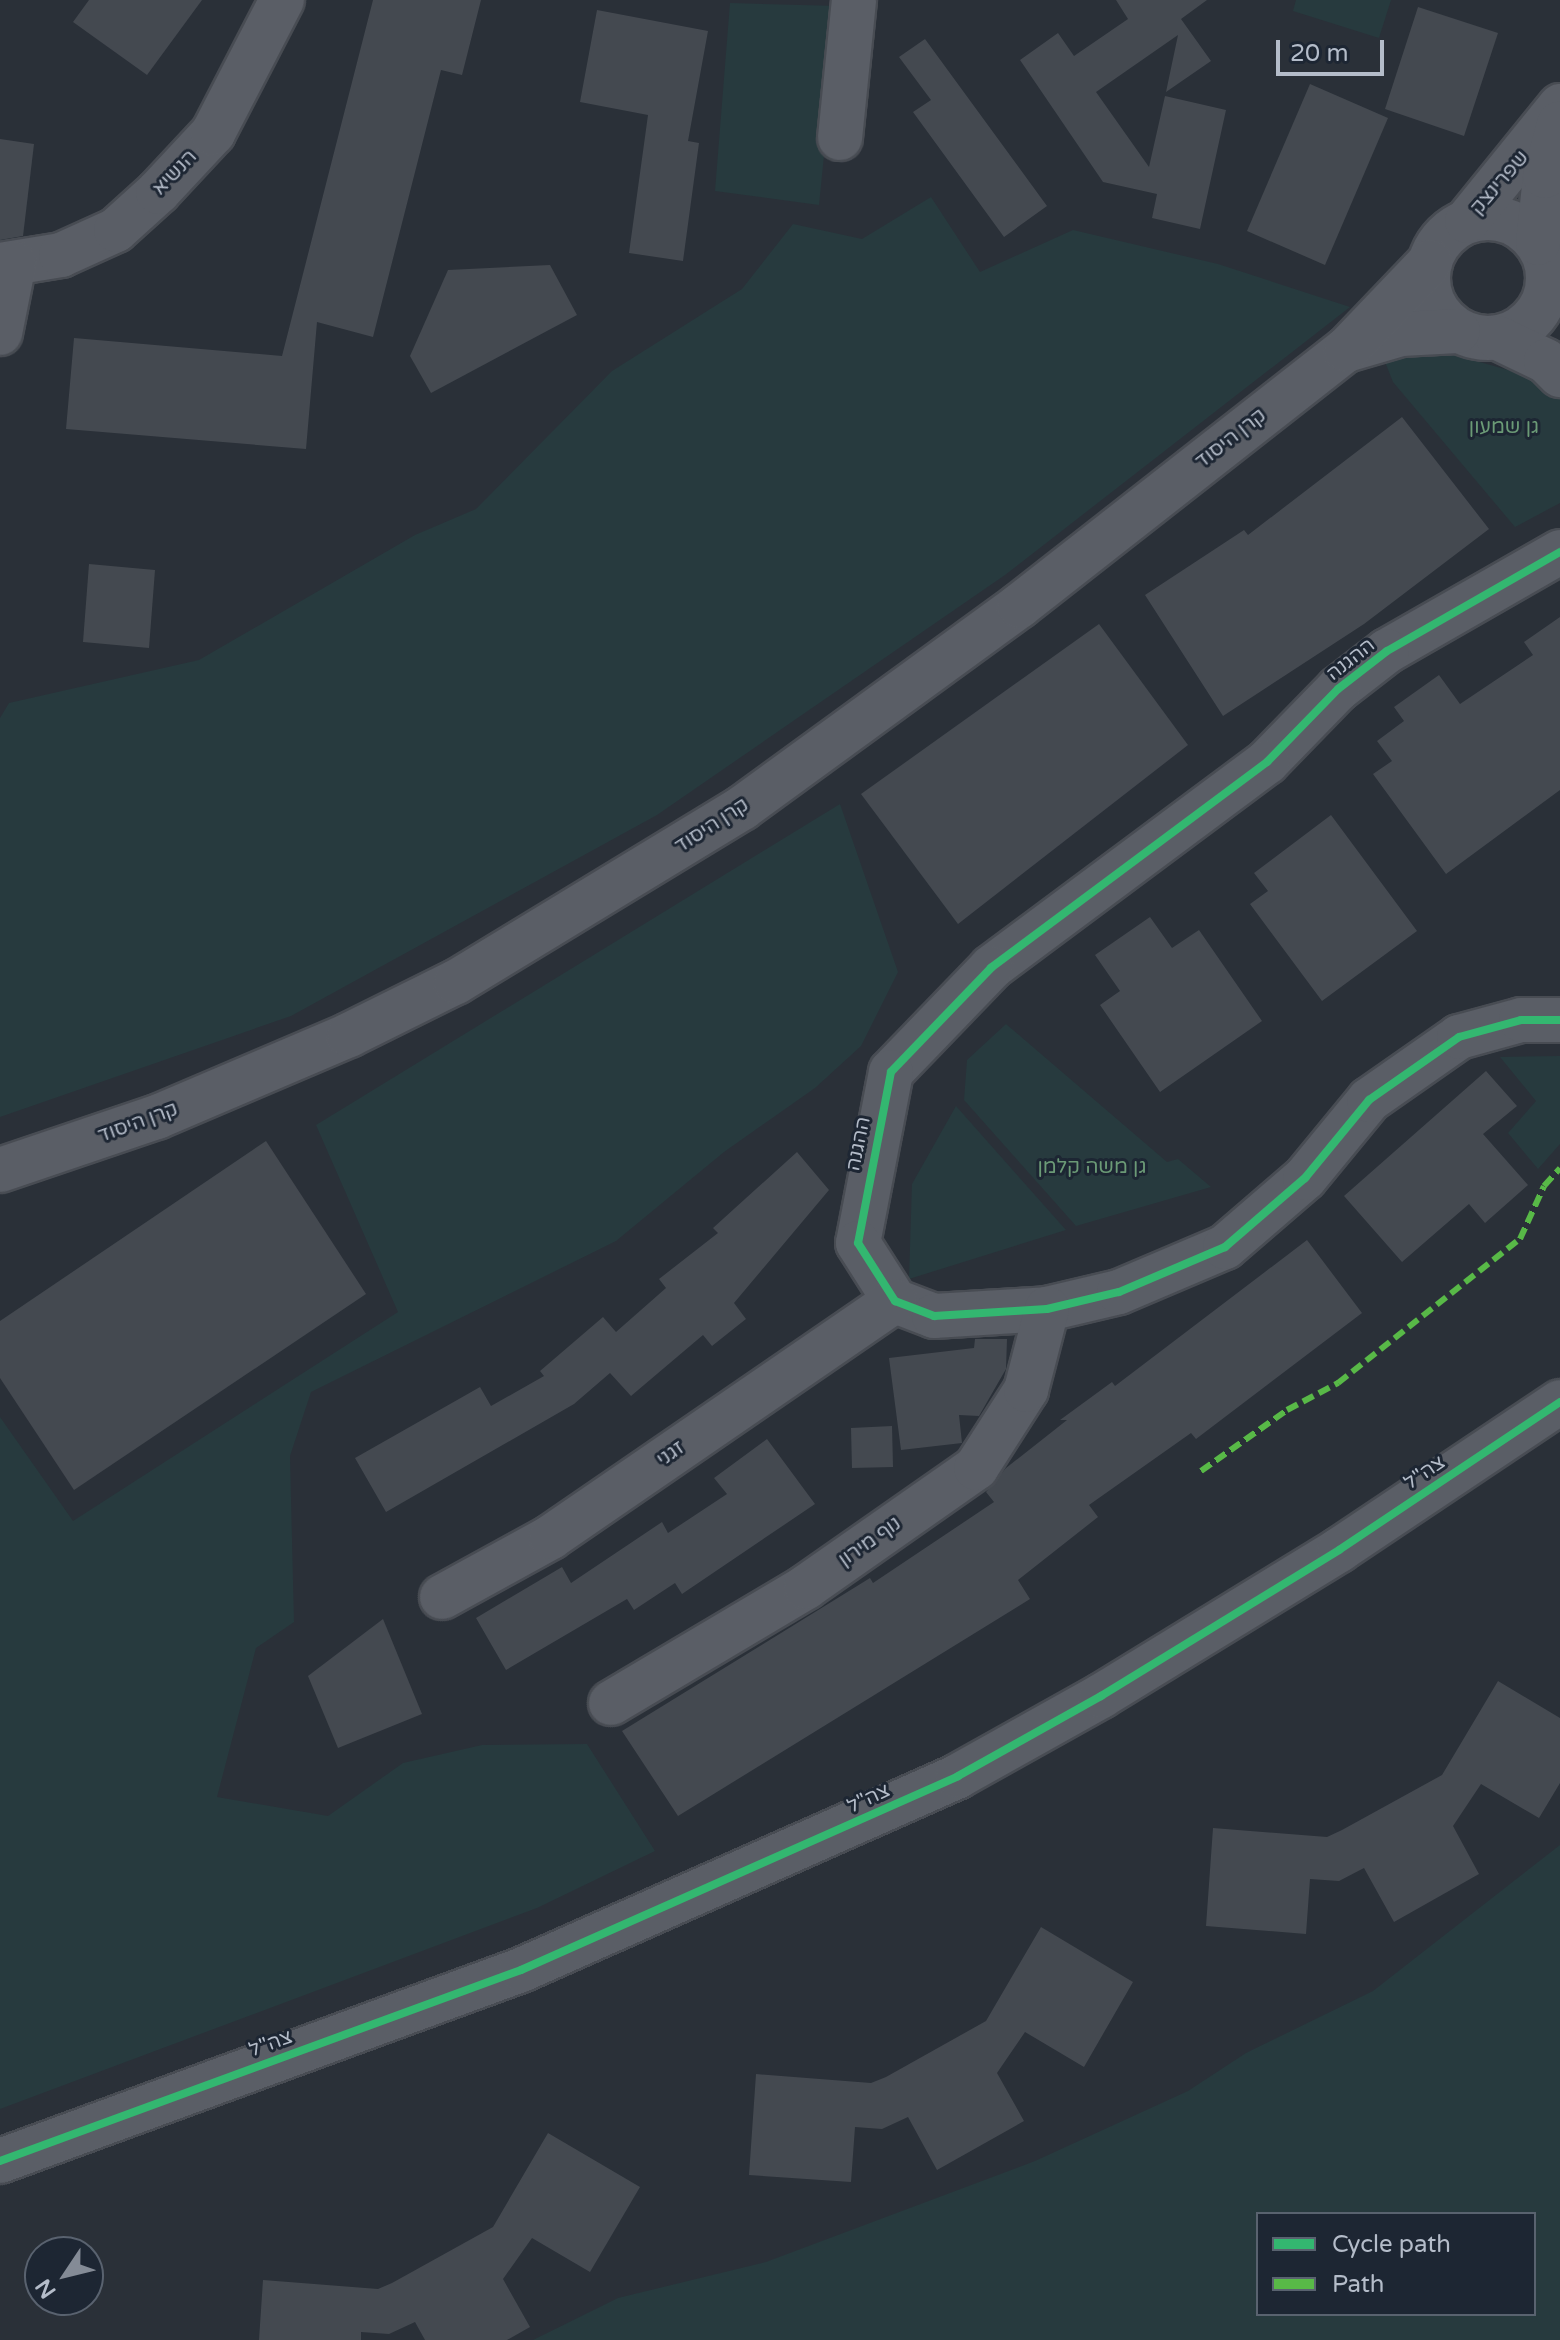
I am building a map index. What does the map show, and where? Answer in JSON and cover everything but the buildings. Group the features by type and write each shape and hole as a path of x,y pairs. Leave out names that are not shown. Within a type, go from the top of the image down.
{"street":[{"name":"הנשיא","path":"7,264 61,255 116,230 158,192 213,133 282,0"},
{"path":"840,138 854,0"},
{"name":"שפרינצק","path":"1467,221 1560,106"},
{"name":"שפרינצק","path":"1549,279 1545,176 1560,123"},
{"path":"1478,334 1533,319 1549,279 1507,221 1467,221 1437,245 1430,262 1432,302 1478,334 1546,361 1560,375"},
{"name":"קרן היסוד","path":"0,1170 157,1117 349,1035 456,982 742,808 875,715 1346,350 1430,262"},
{"path":"0,333 7,264"},
{"name":"קרן היסוד","path":"1346,350 1401,334 1478,334"},
{"name":"ההגנה","path":"895,1301 858,1243 891,1072 991,968 1267,762 1338,689 1437,619 1560,552"},
{"path":"895,1301 934,1316 1047,1309 1119,1292 1225,1247 1305,1178 1369,1100 1459,1037 1521,1020 1560,1020"},
{"name":"זגני","path":"442,1597 551,1537 895,1301"},
{"name":"נוף מירון","path":"611,1703 806,1587 976,1468 1026,1390 1047,1309"},
{"name":"צה\"ל","path":"0,2161 521,1970 958,1776 1101,1696 1326,1558 1560,1402"}],"green space":[{"path":"1296,0 1391,0 1379,38 1293,11"},
{"path":"730,3 839,6 819,205 715,191"},
{"path":"931,197 980,272 1073,230 1218,264 1350,307 1005,575 657,815 291,1016 0,1117 0,718 9,703 199,660 415,535 476,509 612,371 742,289 793,224 862,239"},
{"name":"גן שמעון","path":"1380,349 1451,354 1555,383 1560,392 1560,503 1515,527 1393,382"},
{"path":"840,804 898,972 861,1046 815,1088 724,1152 616,1241 311,1392 290,1456 294,1622 256,1648 217,1797 328,1816 403,1763 482,1745 587,1744 655,1851 537,1908 0,2109 0,1417 73,1521 398,1312 316,1125"},
{"name":"גן משה קלמן","path":"1006,1024 1167,1162 1178,1159 1211,1187 1076,1226 964,1100 967,1060"},
{"path":"1560,1056 1560,1144 1538,1169 1508,1133 1536,1101 1500,1057"},
{"path":"956,1106 1066,1230 909,1279 912,1184"},
{"path":"1560,1845 1560,2340 533,2340 618,2298 766,2262 1035,2161 1188,2091 1246,2053 1373,1991"}],"marked path":[{"path":"1201,1471 1287,1410 1338,1383 1520,1239 1544,1186 1560,1168"}],"cycle path":[{"path":"1560,552 1387,651 1338,689 1267,762 991,968 891,1072 858,1243 895,1301 934,1316 1047,1309 1119,1292 1225,1247 1305,1178 1369,1100 1459,1037 1521,1020 1560,1020"},
{"path":"0,2161 521,1970 958,1776 1101,1696 1339,1550 1560,1402"}]}
